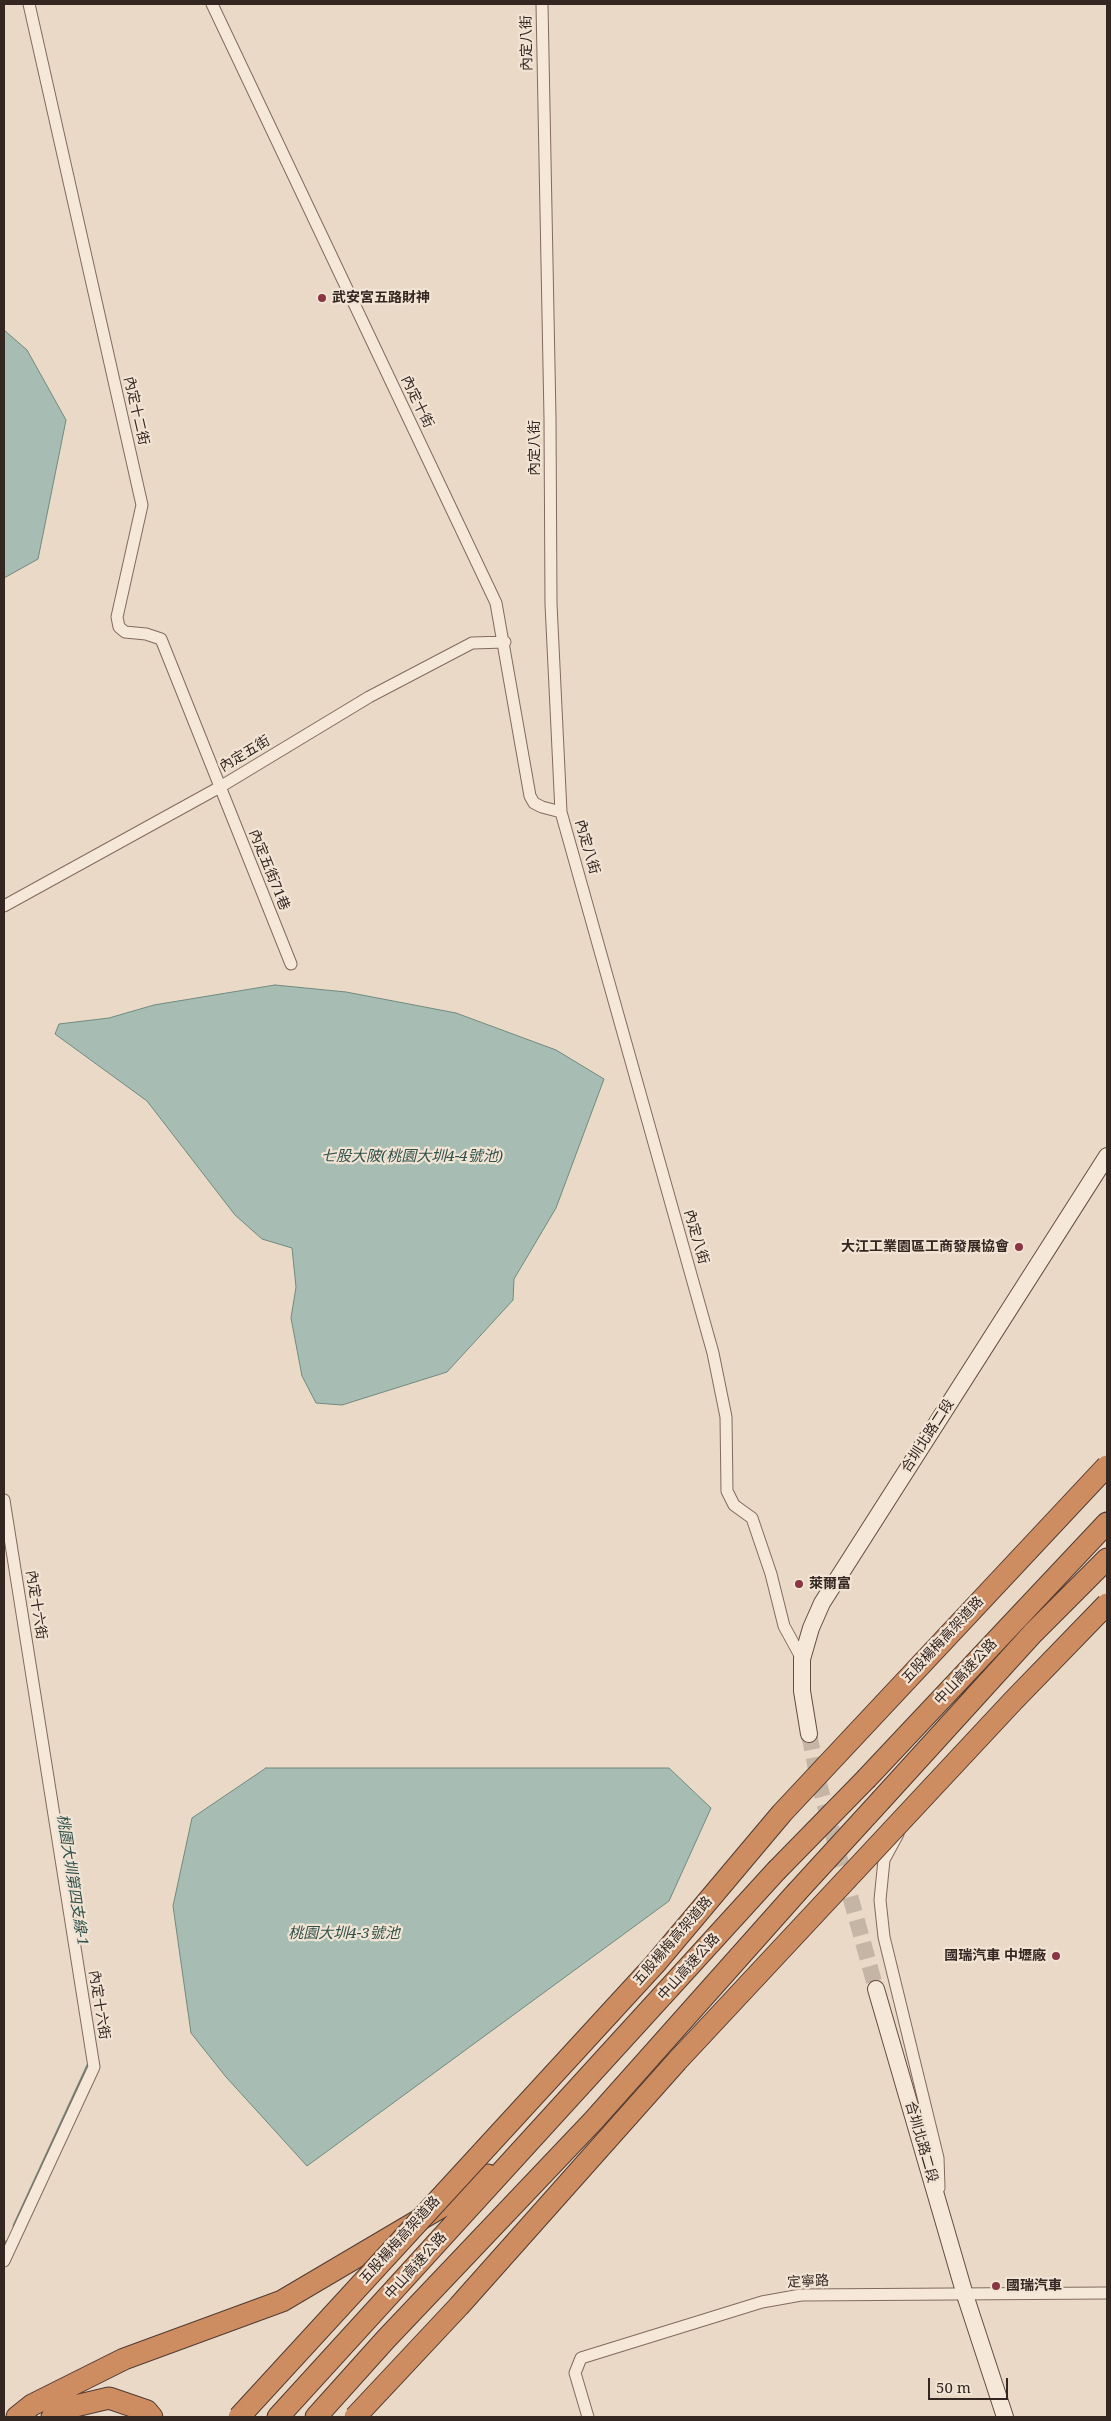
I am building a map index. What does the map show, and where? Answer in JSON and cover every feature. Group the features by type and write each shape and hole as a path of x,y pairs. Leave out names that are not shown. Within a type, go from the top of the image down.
{"highway":[{"name":"五股楊梅高架道路","path":"239,2417 655,1964 789,1806 1107,1466"},
{"name":"中山高速公路","path":"278,2417 776,1871 867,1778 1107,1523"},
{"name":"中山高速公路","path":"316,2417 386,2339 594,2120 796,1893 1033,1633 1107,1559"},
{"path":"355,2417 459,2306 677,2061 1013,1701 1107,1604"},
{"path":"23,2413 124,2359 282,2301 443,2206 521,2151"},
{"path":"330,2417 386,2339"},
{"path":"52,2417 71,2407 109,2398 147,2411 152,2417"}],"street":[{"name":"內定十二街","path":"29,4 142,506 117,617 119,627 126,632 146,634 161,639 220,787"},
{"name":"內定十街","path":"212,4 496,603 530,796 534,803 542,808 561,812"},
{"name":"內定八街","path":"542,4 550,408 551,604 561,812 713,1353 726,1416 727,1491 734,1505 752,1518 771,1574 784,1626 802,1659"},
{"name":"內定五街","path":"4,906 220,787 369,697 472,643 504,642"},
{"name":"內定五街71巷","path":"220,787 291,964"},
{"name":"合圳北路二段","path":"809,1734 802,1691 802,1659 810,1628 822,1603 1107,1156"},
{"name":"內定十六街","path":"4,1500 94,2067 4,2261"},
{"path":"940,2208 938,2158 884,1938 880,1900 884,1860 926,1781 1107,1593"},
{"name":"合圳北路二段","path":"876,1988 965,2295 1005,2417"},
{"path":"912,2111 917,2105 918,2078"},
{"name":"定寧路","path":"588,2417 575,2373 581,2358 762,2302 801,2295 965,2295 1107,2292"}],"water":[{"path":"4,330 27,350 66,420 38,559 4,578"},
{"name":"七股大陂(桃園大圳4-4號池)","path":"275,985 346,992 456,1013 556,1050 604,1079 556,1208 514,1279 513,1300 447,1372 342,1405 316,1403 302,1376 291,1318 296,1287 292,1248 262,1239 235,1215 147,1101 55,1034 59,1024 109,1018 154,1005"},
{"name":"桃園大圳4-3號池","path":"266,1768 669,1768 711,1808 669,1901 307,2166 226,2077 191,2033 173,1906 192,1818"}],"waterway":[{"name":"桃園大圳第四支線-1","path":"14,2226 89,2063"},
{"name":"桃園大圳第四支線-1","path":"4,2247 6,2242"}],"tunnel":[{"path":"809,1734 819,1784 876,1989"}],"place":[{"name":"武安宮五路財神","path":"322,298"},
{"name":"大江工業園區工商發展協會","path":"1019,1247"},
{"name":"萊爾富","path":"799,1584"},
{"name":"國瑞汽車 中壢廠","path":"1056,1956"},
{"name":"國瑞汽車","path":"996,2286"}]}
